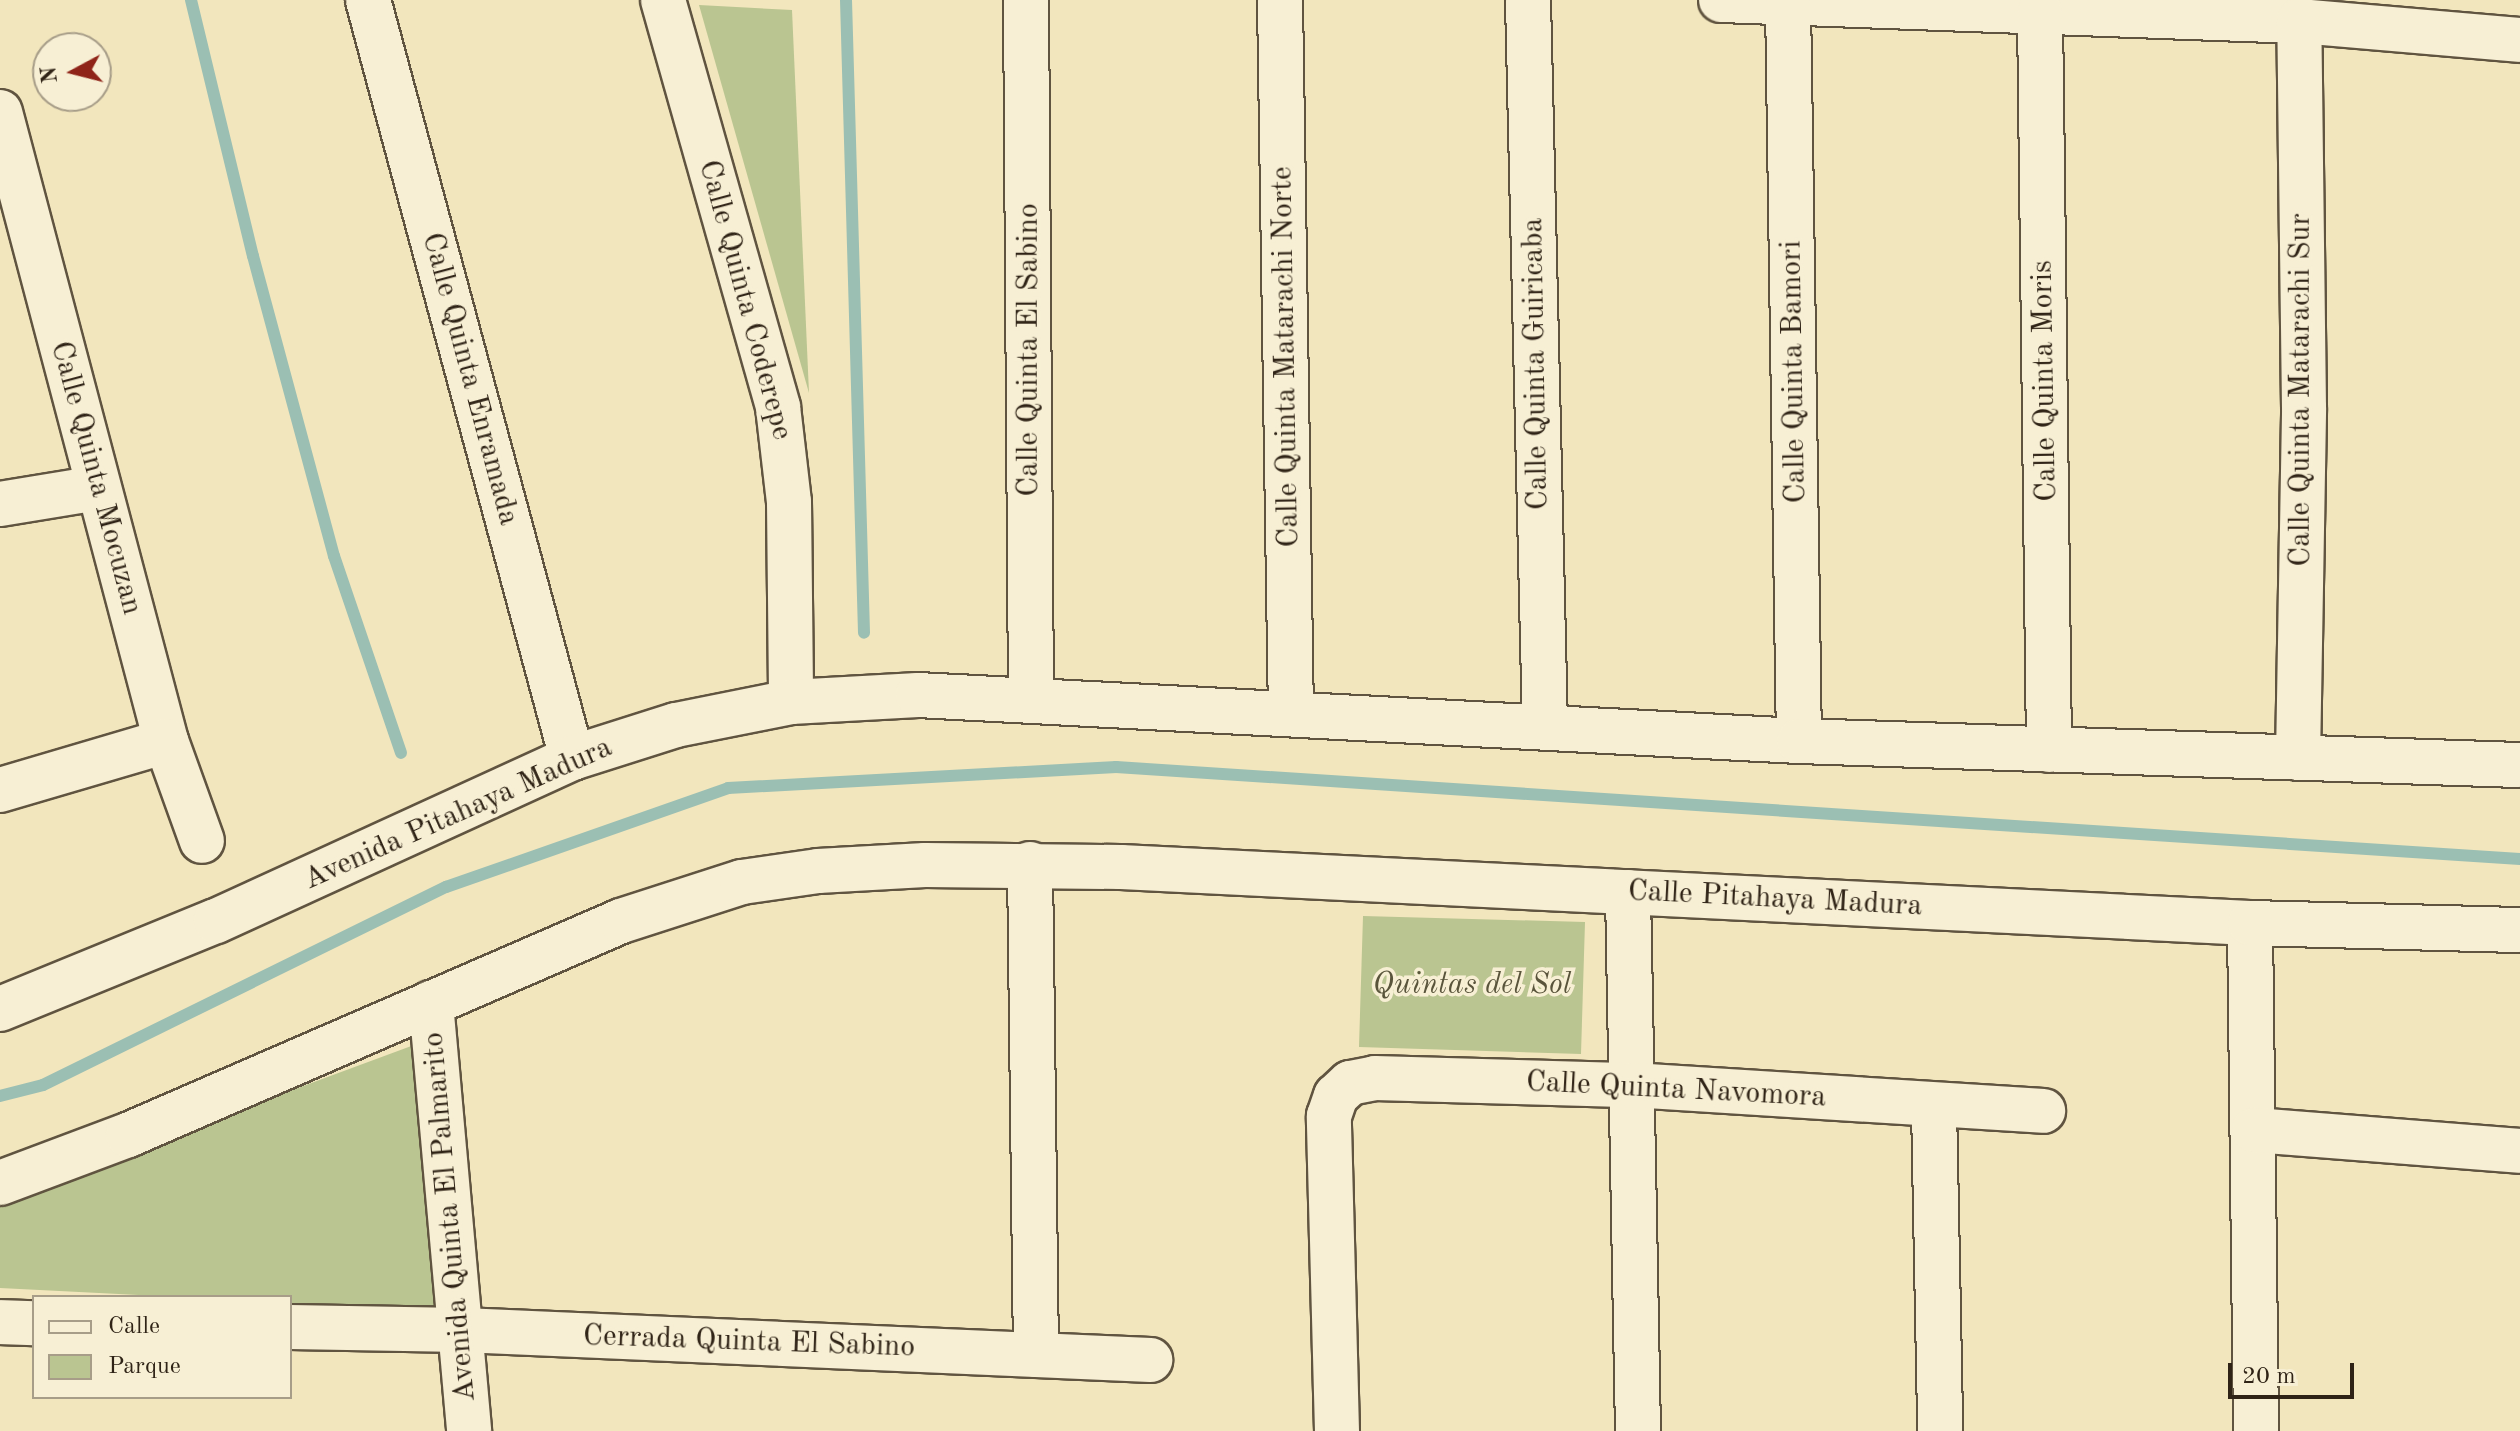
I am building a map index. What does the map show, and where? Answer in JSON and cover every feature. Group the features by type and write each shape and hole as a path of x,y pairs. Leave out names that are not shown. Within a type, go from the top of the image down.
{"street":[{"name":"Calle Quinta Enramada","path":"368,0 572,758"},
{"name":"Calle Quinta Coderepe","path":"663,0 778,407 789,502 791,702"},
{"name":"Calle Quinta El Sabino","path":"1026,0 1031,700"},
{"name":"Calle Quinta Matarachi Norte","path":"1280,0 1291,713"},
{"name":"Calle Quinta Guiricaba","path":"1528,0 1545,727"},
{"path":"1721,0 2299,21 2520,40"},
{"name":"Calle Quinta Bamori","path":"1788,2 1799,741"},
{"name":"Calle Quinta Moris","path":"2040,12 2049,750"},
{"name":"Calle Quinta Matarachi Sur","path":"2298,758 2304,408 2299,21"},
{"name":"Calle Quinta Mocuzan","path":"0,112 12,204 98,488 166,741 202,841"},
{"path":"0,504 98,488"},
{"name":"Avenida Pitahaya Madura","path":"0,1009 216,921 572,758 676,725 791,702 918,695 1031,700"},
{"path":"1031,700 1799,741 2520,765"},
{"path":"0,790 166,741"},
{"path":"0,1183 128,1135 621,921 742,882 818,871 1030,864 1036,1355"},
{"name":"Calle Pitahaya Madura","path":"1030,864 2250,923 2520,930"},
{"path":"1628,892 1638,1431"},
{"path":"2250,923 2256,1431"},
{"name":"Avenida Quinta El Palmarito","path":"431,1003 469,1431"},
{"name":"Calle Quinta Navomora","path":"1337,1431 1329,1116 1336,1096 1350,1083 1375,1078 1632,1085 2043,1111"},
{"path":"1934,1106 1940,1431"},
{"path":"2254,1130 2520,1151"},
{"path":"0,1322 32,1323"},
{"name":"Cerrada Quinta El Sabino","path":"292,1327 462,1330 1150,1360"}],"green space":[{"path":"699,5 792,10 809,393"},
{"name":"Quintas del Sol","path":"1363,916 1585,922 1581,1054 1359,1047"},
{"path":"414,1045 437,1311 292,1303 292,1295 138,1295 0,1288 0,1198"}],"waterway":[{"path":"191,0 253,256 334,556 401,753"},
{"path":"846,0 864,633"},
{"path":"0,1096 43,1085 446,887 728,788 1116,767 2520,859"}]}
